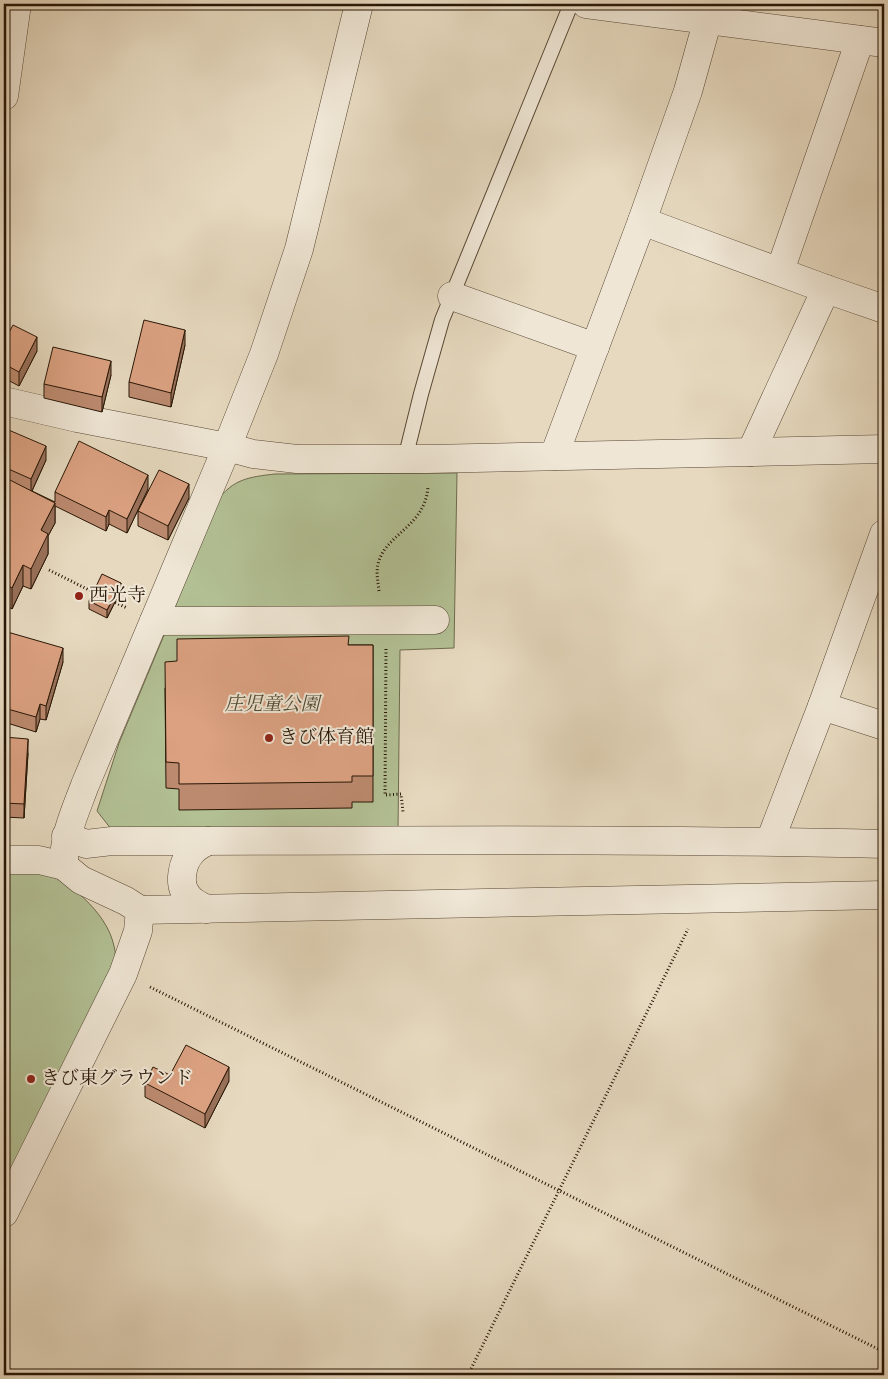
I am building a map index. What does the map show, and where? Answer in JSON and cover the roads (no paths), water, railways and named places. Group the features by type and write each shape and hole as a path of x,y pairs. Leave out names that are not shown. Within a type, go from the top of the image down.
{"street":[{"path":"4,96 16,4"},
{"path":"64,866 66,836 85,784 227,447 264,354 300,248 359,4"},
{"path":"586,4 692,13 872,41 780,271"},
{"path":"554,456 642,221 688,91 692,13"},
{"path":"642,221 884,309"},
{"path":"751,452 826,289"},
{"path":"452,296 594,347"},
{"path":"4,401 253,454 297,459 416,459 884,449"},
{"path":"770,841 822,706 884,534"},
{"path":"154,622 435,620"},
{"path":"822,706 884,726"},
{"path":"66,836 86,844 112,841 404,840 770,841 884,844"},
{"path":"206,909 187,895 182,885 182,875 187,857 193,850 208,841"},
{"path":"4,860 39,860 64,866 81,880 140,910 884,895"},
{"path":"4,1213 123,974 138,931 140,910"}],"lane":[{"path":"416,459 434,350 452,296 571,4"}],"place":[{"name":"西光寺","path":"79,596"},
{"name":"きび体育館","path":"269,738"},
{"name":"きび東グラウンド","path":"31,1079"}],"park label":[{"name":"庄児童公園","path":"272,705"}]}
